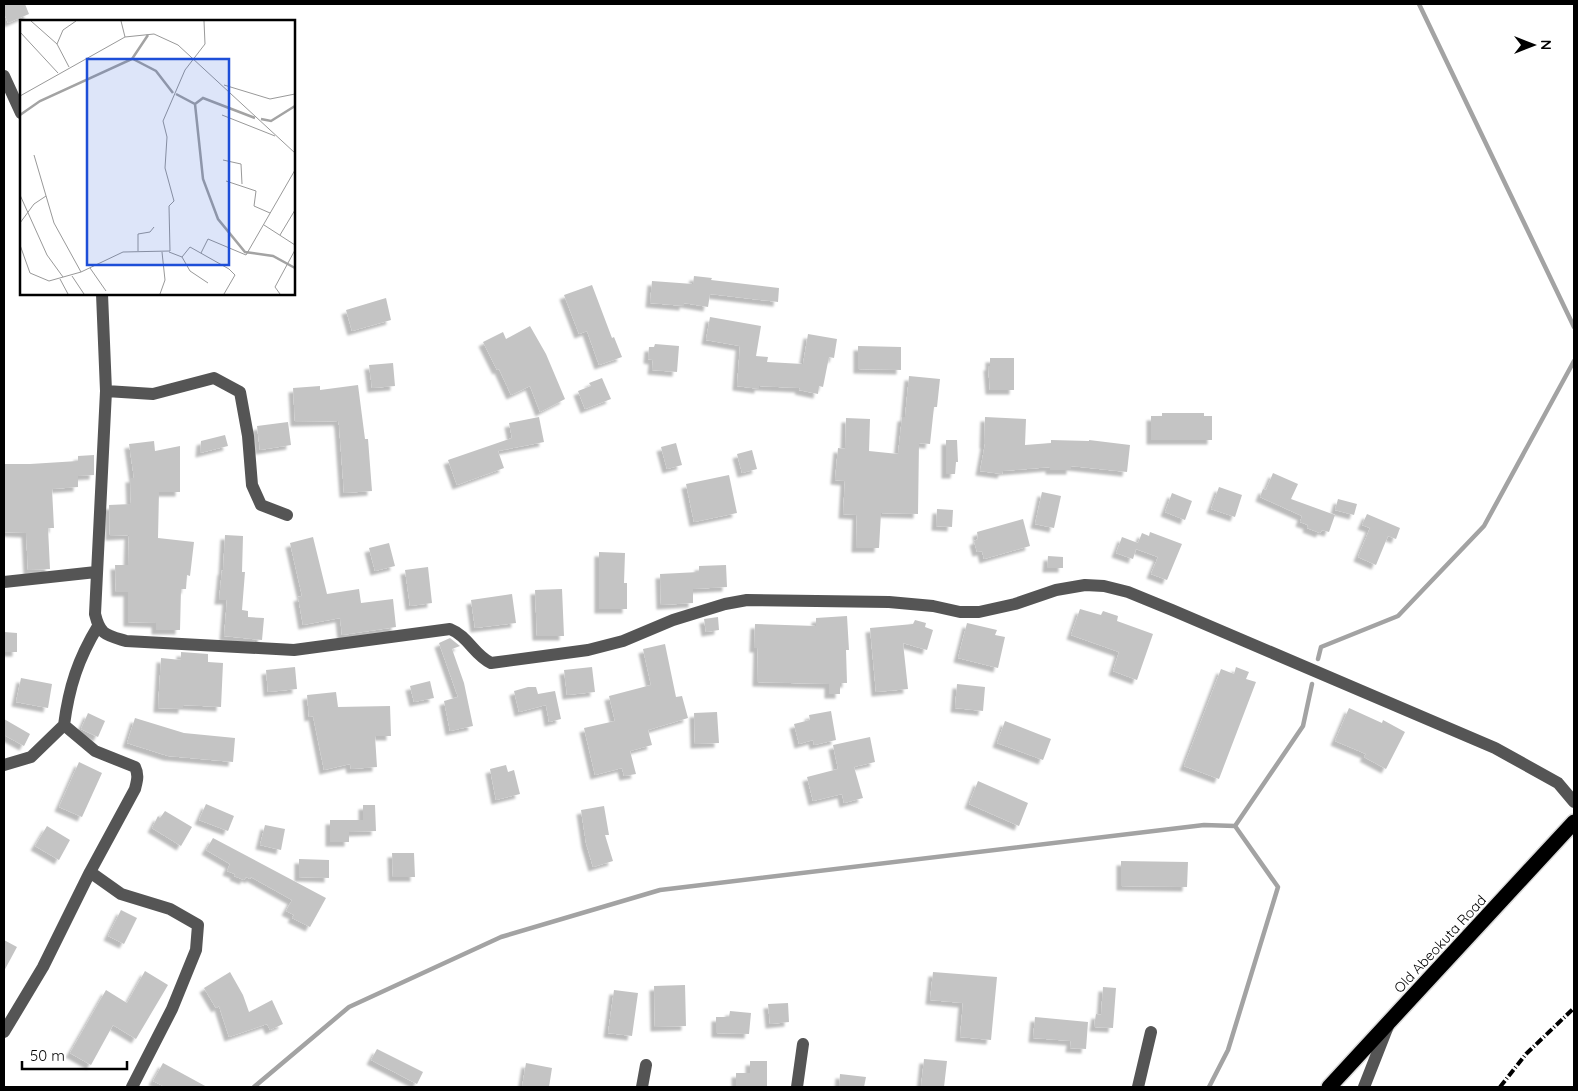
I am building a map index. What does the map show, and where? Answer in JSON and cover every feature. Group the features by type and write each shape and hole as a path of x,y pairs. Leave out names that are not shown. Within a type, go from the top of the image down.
{"highway":[{"name":"Old Abeokuta Road","path":"1330,1087 1574,822"}],"street":[{"path":"4,76 20,111"},
{"path":"102,295 106,391 95,614 98,626 107,635 126,641 294,650 450,629 458,632 482,659 491,663 588,650 623,641 673,620 725,604 747,600 889,602 933,606 960,612 979,612 1015,604 1056,590 1085,585 1104,586 1128,592 1155,603 1495,748 1558,783 1574,802"},
{"path":"106,391 154,394 214,378 240,392 248,436 252,485 261,505 287,515"},
{"path":"4,582 96,572"},
{"path":"4,765 30,757 64,724 68,695 74,676 84,649 98,626"},
{"path":"4,1032 43,967 90,872 136,789 138,772 135,767 95,751 64,724"},
{"path":"90,872 121,894 170,909 198,925 196,950 172,1009 132,1087"},
{"path":"1364,1087 1388,1024"},
{"path":"1138,1087 1151,1032"},
{"path":"797,1087 802,1044"},
{"path":"642,1087 646,1065"}],"building":[{"path":"4,4 25,4 29,14 8,23 4,13"},
{"path":"694,276 712,278 711,280 779,288 778,302 710,294 708,307 684,303 684,306 650,303 652,281 693,284"},
{"path":"592,285 612,338 614,337 622,357 599,365 587,331 579,334 564,295"},
{"path":"386,298 391,320 352,331 346,310"},
{"path":"710,317 761,326 756,356 768,357 767,362 803,364 808,334 837,339 834,358 829,357 823,387 819,386 818,394 799,390 800,388 759,386 759,389 737,386 740,346 706,340"},
{"path":"530,326 546,354 565,399 540,412 530,386 511,395 499,369 497,370 483,342 503,332 506,339"},
{"path":"655,344 679,346 677,372 652,370 653,360 648,359 649,347 654,347"},
{"path":"858,346 901,347 901,370 858,369"},
{"path":"990,358 1014,358 1014,390 990,390 988,366 990,366"},
{"path":"393,363 395,386 372,388 369,365"},
{"path":"909,376 940,379 937,407 934,407 930,444 919,443 918,514 881,513 879,548 856,548 857,515 843,514 845,481 835,480 838,448 845,449 846,418 870,419 869,451 898,454 902,417 905,417"},
{"path":"602,378 611,399 585,409 578,391 591,386 589,383"},
{"path":"358,385 365,439 368,439 372,491 344,493 338,421 295,422 293,388 320,386 320,390"},
{"path":"1162,413 1204,413 1204,416 1212,416 1212,440 1151,440 1151,416 1162,416"},
{"path":"539,417 544,442 498,451 504,468 457,485 448,460 512,438 509,423"},
{"path":"985,417 1026,419 1025,445 1051,443 1051,440 1089,440 1130,445 1127,472 1071,466 1071,470 1050,470 1050,467 1003,471 1002,474 980,471 985,444"},
{"path":"288,422 291,445 260,450 257,426"},
{"path":"225,435 228,446 200,453 201,441"},
{"path":"946,440 957,440 958,462 956,462 955,474 946,474"},
{"path":"154,441 155,451 180,446 180,492 159,492 158,538 194,542 190,576 187,575 186,589 181,589 180,630 156,630 156,623 128,622 128,592 116,592 115,565 128,565 129,535 110,536 109,505 131,504 130,478 134,478 129,444"},
{"path":"676,443 682,465 667,469 661,447"},
{"path":"752,450 757,469 742,473 737,454"},
{"path":"94,455 94,475 78,476 78,487 52,489 54,528 48,528 50,569 28,570 26,533 4,532 4,464 78,461 78,456"},
{"path":"1273,473 1298,484 1291,499 1335,515 1329,532 1322,530 1320,533 1307,528 1308,525 1300,522 1302,516 1260,497 1263,489 1266,490"},
{"path":"729,475 737,513 694,522 686,484"},
{"path":"1219,487 1242,495 1235,517 1211,509"},
{"path":"1042,492 1061,496 1054,528 1035,524"},
{"path":"1172,493 1192,501 1185,520 1165,512"},
{"path":"1338,499 1357,504 1354,515 1335,510"},
{"path":"937,509 953,510 952,527 936,526"},
{"path":"1367,514 1400,528 1396,539 1388,536 1376,565 1358,557 1370,528 1362,525"},
{"path":"1023,519 1030,546 984,559 982,551 977,552 974,541 978,539 977,532"},
{"path":"1150,532 1182,544 1167,580 1151,574 1158,557 1136,549 1133,559 1116,553 1122,537 1138,543 1142,533 1149,536"},
{"path":"225,535 243,536 242,572 245,572 242,610 248,611 248,617 264,618 262,640 224,636 227,600 219,600"},
{"path":"313,537 327,594 359,589 361,603 393,599 396,627 342,635 340,618 303,625 298,597 302,596 290,543"},
{"path":"389,543 395,566 375,571 369,548"},
{"path":"599,552 625,553 624,583 627,583 627,609 599,609"},
{"path":"1048,556 1063,557 1063,568 1047,568"},
{"path":"726,565 727,587 693,589 693,603 661,605 660,574 699,572 699,566"},
{"path":"428,567 432,603 410,606 405,570"},
{"path":"562,589 564,636 537,636 535,590"},
{"path":"512,594 516,623 475,628 471,600"},
{"path":"1080,609 1101,615 1103,611 1118,616 1117,621 1153,634 1137,680 1113,671 1119,652 1071,635"},
{"path":"847,616 849,650 846,650 847,683 840,683 840,694 829,694 829,684 757,682 758,648 754,648 755,624 816,626 816,618"},
{"path":"718,617 719,630 706,632 704,619"},
{"path":"915,620 926,623 925,627 933,630 927,650 903,643 908,689 876,692 870,628 913,624"},
{"path":"967,623 997,630 995,635 1005,637 998,668 958,658"},
{"path":"4,632 17,633 17,652 4,652"},
{"path":"450,638 460,646 452,649 464,683 473,726 450,731 444,701 458,697 439,643"},
{"path":"665,644 676,697 682,696 688,718 648,730 652,745 630,751 636,774 624,776 622,768 595,775 584,728 615,721 609,696 651,685 643,649"},
{"path":"181,652 208,654 208,662 223,663 221,707 183,705 183,709 158,708 161,658 181,660"},
{"path":"295,667 297,689 268,692 266,670"},
{"path":"592,667 595,692 567,695 564,670"},
{"path":"1236,667 1249,672 1246,679 1256,682 1219,779 1184,766 1221,669 1234,674"},
{"path":"21,678 52,684 48,708 16,702"},
{"path":"430,681 434,698 414,702 410,686"},
{"path":"957,684 985,687 983,711 955,708"},
{"path":"536,687 538,694 555,691 561,719 549,722 546,705 519,712 514,691"},
{"path":"336,692 338,707 390,706 391,736 375,736 377,767 351,769 350,764 324,770 313,716 309,717 307,695"},
{"path":"1349,708 1382,723 1383,720 1405,732 1386,769 1364,757 1366,754 1335,741"},
{"path":"831,711 836,740 814,745 813,740 799,744 794,724 810,720 809,715"},
{"path":"717,712 719,743 695,744 694,713"},
{"path":"88,713 105,721 98,737 81,729"},
{"path":"135,718 184,733 235,738 233,762 168,756 127,743"},
{"path":"4,719 30,734 24,746 4,735"},
{"path":"1005,721 1051,739 1043,760 997,743"},
{"path":"870,737 875,762 854,767 863,798 844,803 842,794 813,801 807,777 838,769 833,745"},
{"path":"79,762 102,773 82,817 59,807"},
{"path":"506,765 508,772 514,770 520,794 496,800 490,769"},
{"path":"978,781 1028,803 1019,826 969,804"},
{"path":"206,804 234,816 228,831 199,820"},
{"path":"363,805 375,805 376,831 349,832 349,842 330,842 330,820 363,820"},
{"path":"604,806 609,835 605,835 613,861 593,867 586,843 581,810"},
{"path":"165,811 192,827 181,846 152,828 158,816 160,818"},
{"path":"265,825 285,829 281,850 260,845"},
{"path":"47,826 70,840 59,860 35,846"},
{"path":"213,838 326,898 310,927 292,918 294,915 286,911 292,900 251,877 250,879 246,877 244,880 227,871 230,864 206,850"},
{"path":"392,853 414,853 415,877 393,877"},
{"path":"299,859 329,860 329,878 299,877"},
{"path":"1121,861 1188,862 1187,887 1121,886"},
{"path":"121,910 137,918 124,944 108,936"},
{"path":"4,940 17,947 4,971"},
{"path":"145,971 168,985 136,1039 113,1025 91,1065 70,1053 106,990 127,1003"},
{"path":"230,972 243,995 249,1012 272,1000 283,1024 270,1030 267,1024 229,1037 219,1006 216,1008 204,988"},
{"path":"933,972 997,977 991,1040 960,1037 963,1003 930,1000"},
{"path":"685,985 686,1026 655,1027 654,986"},
{"path":"1103,987 1116,988 1113,1028 1094,1027 1096,1014 1101,1015"},
{"path":"614,990 638,993 632,1036 608,1033"},
{"path":"788,1003 789,1022 770,1024 768,1004"},
{"path":"730,1011 751,1013 749,1034 716,1033 716,1017 729,1017"},
{"path":"1035,1017 1088,1022 1086,1049 1070,1048 1071,1041 1033,1038"},
{"path":"377,1049 423,1072 417,1084 371,1060"},
{"path":"924,1059 947,1061 944,1087 921,1087"},
{"path":"750,1061 767,1061 767,1087 736,1087 736,1073 750,1073"},
{"path":"163,1063 207,1087 165,1087 153,1081"},
{"path":"526,1063 552,1068 549,1087 522,1087"},
{"path":"840,1074 866,1077 864,1087 839,1087"}],"waterway":[{"path":"1419,4 1574,327"},
{"path":"1318,659 1321,647 1398,616 1484,526 1574,361"},
{"path":"1209,1087 1228,1050 1278,887 1235,826 1303,726 1312,684"},
{"path":"254,1087 349,1007 501,937 660,890 1204,825 1235,826"}],"railway":[{"path":"1500,1087 1526,1054 1574,1008"}]}
